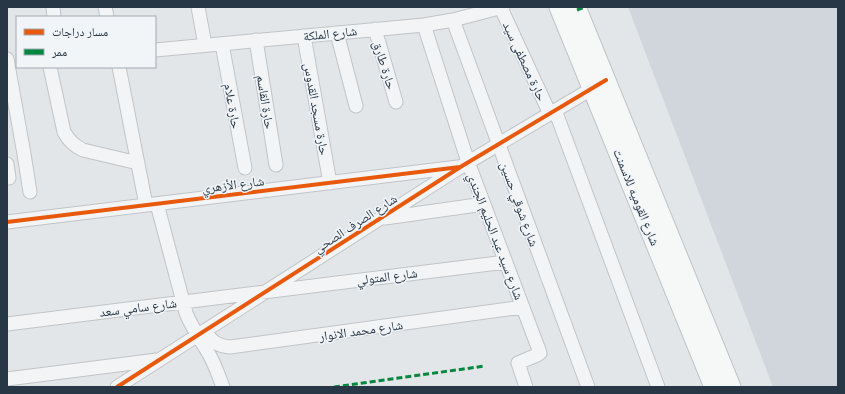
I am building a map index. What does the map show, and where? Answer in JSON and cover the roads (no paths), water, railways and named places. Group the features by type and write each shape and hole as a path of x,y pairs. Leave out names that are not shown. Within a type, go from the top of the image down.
{"main road":[{"name":"شارع القوميه للاسمنت","path":"559,7 599,84 731,387"},
{"name":"شارع القوميه للاسمنت","path":"576,7 599,84 714,387"}],"street":[{"path":"198,7 205,45"},
{"name":"شارع الملكة","path":"156,50 424,25 453,20 502,8"},
{"name":"حارة مصطفى سيد","path":"502,8 552,112 658,387"},
{"name":"شارع شوقي حسين","path":"453,20 588,387"},
{"name":"شارع سيد عبد الحليم الجندي","path":"424,25 465,164 484,204 540,352 537,355 518,363 526,387"},
{"name":"حارة طارق","path":"375,29 396,102"},
{"path":"337,33 356,106"},
{"name":"حارة مسجد القدوس","path":"304,36 330,182"},
{"name":"حارة القاسم","path":"256,40 276,165"},
{"name":"حارة علام","path":"222,44 245,168"},
{"path":"10,63 30,192"},
{"path":"50,68 64,132 68,140 83,150 138,163"},
{"path":"119,68 138,163 151,205 190,322 201,333 223,387"},
{"name":"شارع الصرف الصحي","path":"117,387 465,164 599,84"},
{"path":"7,164 9,178"},
{"name":"شارع الأزهري","path":"7,222 151,205 465,164"},
{"path":"381,218 484,204"},
{"name":"شارع المتولي","path":"268,291 506,262"},
{"name":"شارع سامي سعد","path":"7,324 268,291"},
{"name":"شارع محمد الانوار","path":"201,333 222,347 241,347 523,307"},
{"path":"7,379 161,359"}]}
